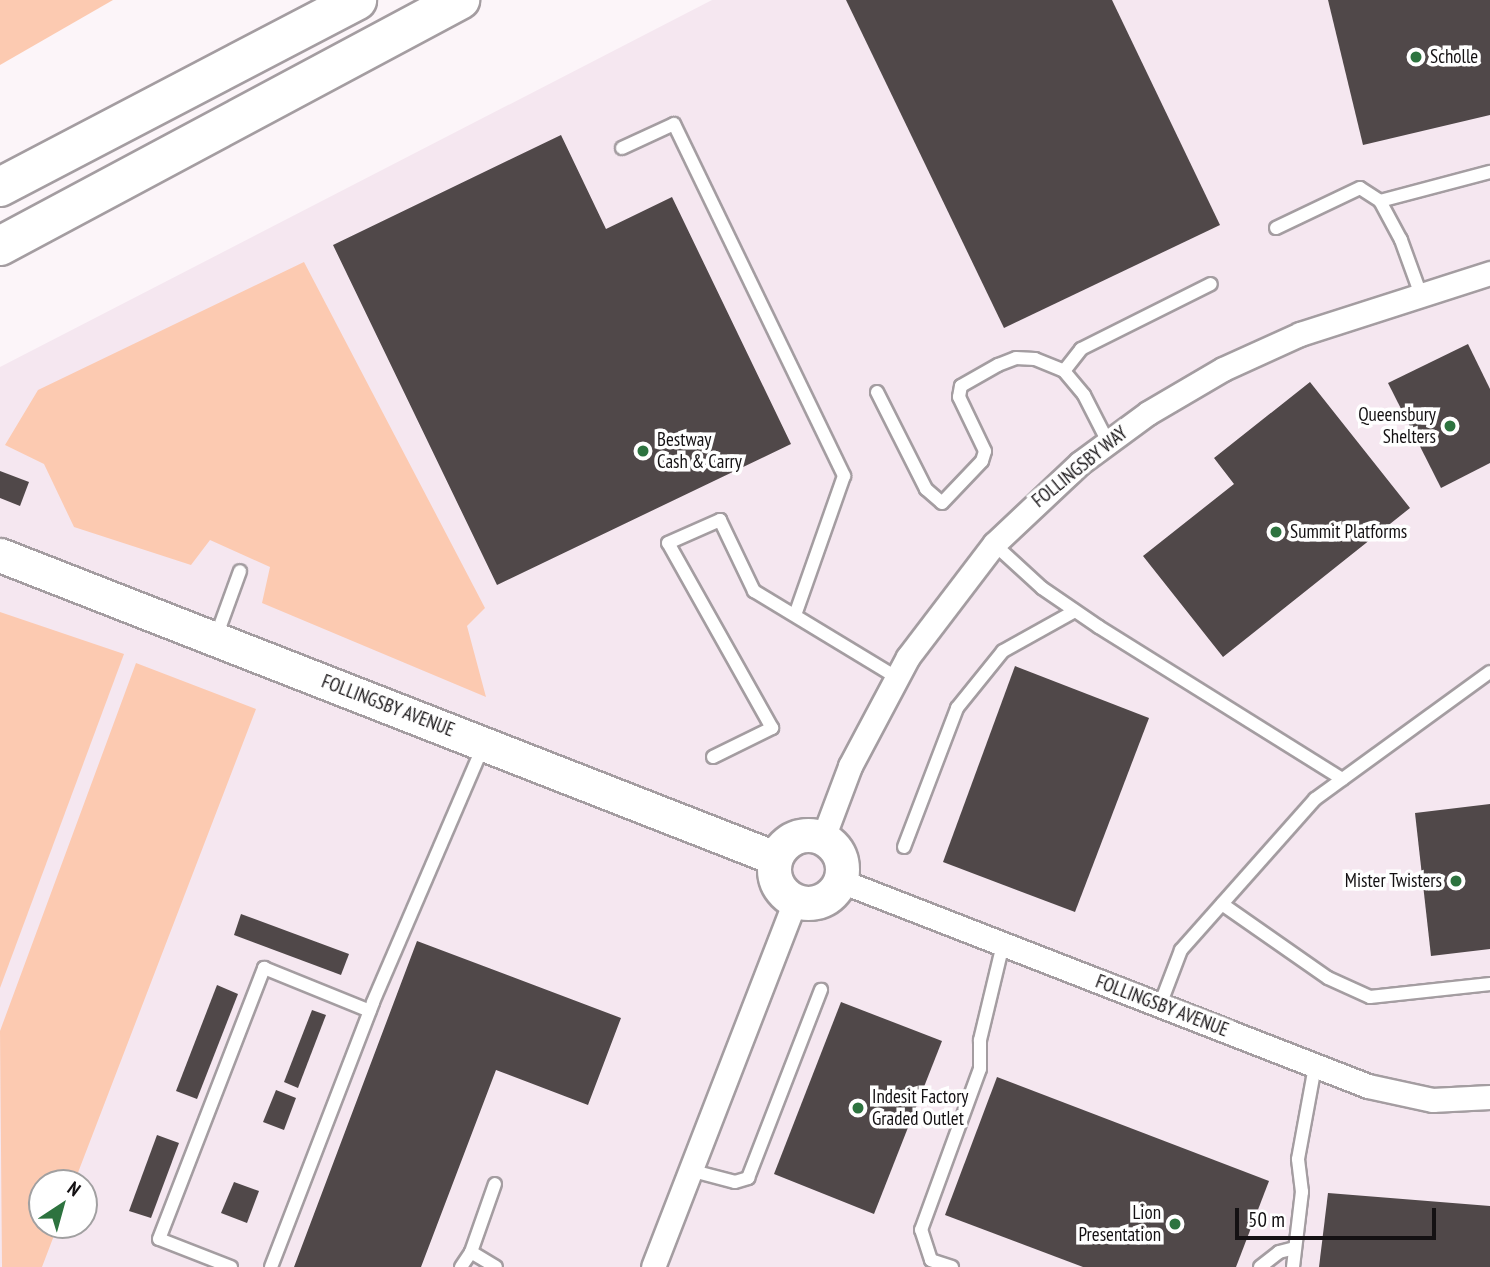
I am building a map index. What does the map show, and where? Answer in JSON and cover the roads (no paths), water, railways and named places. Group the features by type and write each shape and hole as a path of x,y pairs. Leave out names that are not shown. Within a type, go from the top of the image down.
{"highway":[{"path":"0,187 357,0"},
{"path":"0,246 460,0"}],"street":[{"name":"FOLLINGSBY WAY","path":"823,838 850,766 896,677 949,598 994,544 1108,442 1223,369 1300,334 1490,273"},
{"name":"FOLLINGSBY AVENUE","path":"0,555 775,858"},
{"path":"806,834 823,838 839,854 841,881 824,900 795,901 777,884 775,858 793,838 806,834"},
{"name":"FOLLINGSBY AVENUE","path":"841,881 1368,1086 1432,1100 1490,1097"},
{"path":"653,1267 693,1171 795,901"}],"lane":[{"path":"622,148 674,124 844,476 795,615"},
{"path":"1380,201 1490,172"},
{"path":"1276,228 1360,188 1380,201 1401,240 1421,295"},
{"path":"1064,371 1081,349 1211,284"},
{"path":"877,392 926,489 942,503 982,461 985,451 959,397 961,386 1016,358 1035,359 1064,371 1084,395 1108,442"},
{"path":"713,757 772,728 668,543 720,520 754,591 896,677"},
{"path":"994,544 1075,611 1342,779"},
{"path":"215,638 240,571"},
{"path":"904,847 957,708 1003,651 1075,611"},
{"path":"1160,1005 1181,950 1315,799 1490,672"},
{"path":"271,1267 370,1011 484,743"},
{"path":"1222,904 1328,978 1370,997 1490,984"},
{"path":"952,1267 931,1260 921,1230 980,1069 980,1040 1003,944"},
{"path":"231,1267 159,1239 264,968 370,1011"},
{"path":"693,1171 735,1182 748,1178 821,990"},
{"path":"1293,1267 1302,1192 1298,1159 1315,1066"},
{"path":"461,1267 471,1252 495,1184"},
{"path":"1260,1267 1279,1252 1295,1248"},
{"path":"471,1252 496,1267"}],"place":[{"name":"Scholle","path":"1416,57"},
{"name":"Queensbury Shelters","path":"1450,426"},
{"name":"Bestway Cash & Carry","path":"643,451"},
{"name":"Summit Platforms","path":"1276,532"},
{"name":"Mister Twisters","path":"1456,881"},
{"name":"Indesit Factory Graded Outlet","path":"858,1108"},
{"name":"Lion Presentation","path":"1175,1224"}]}
